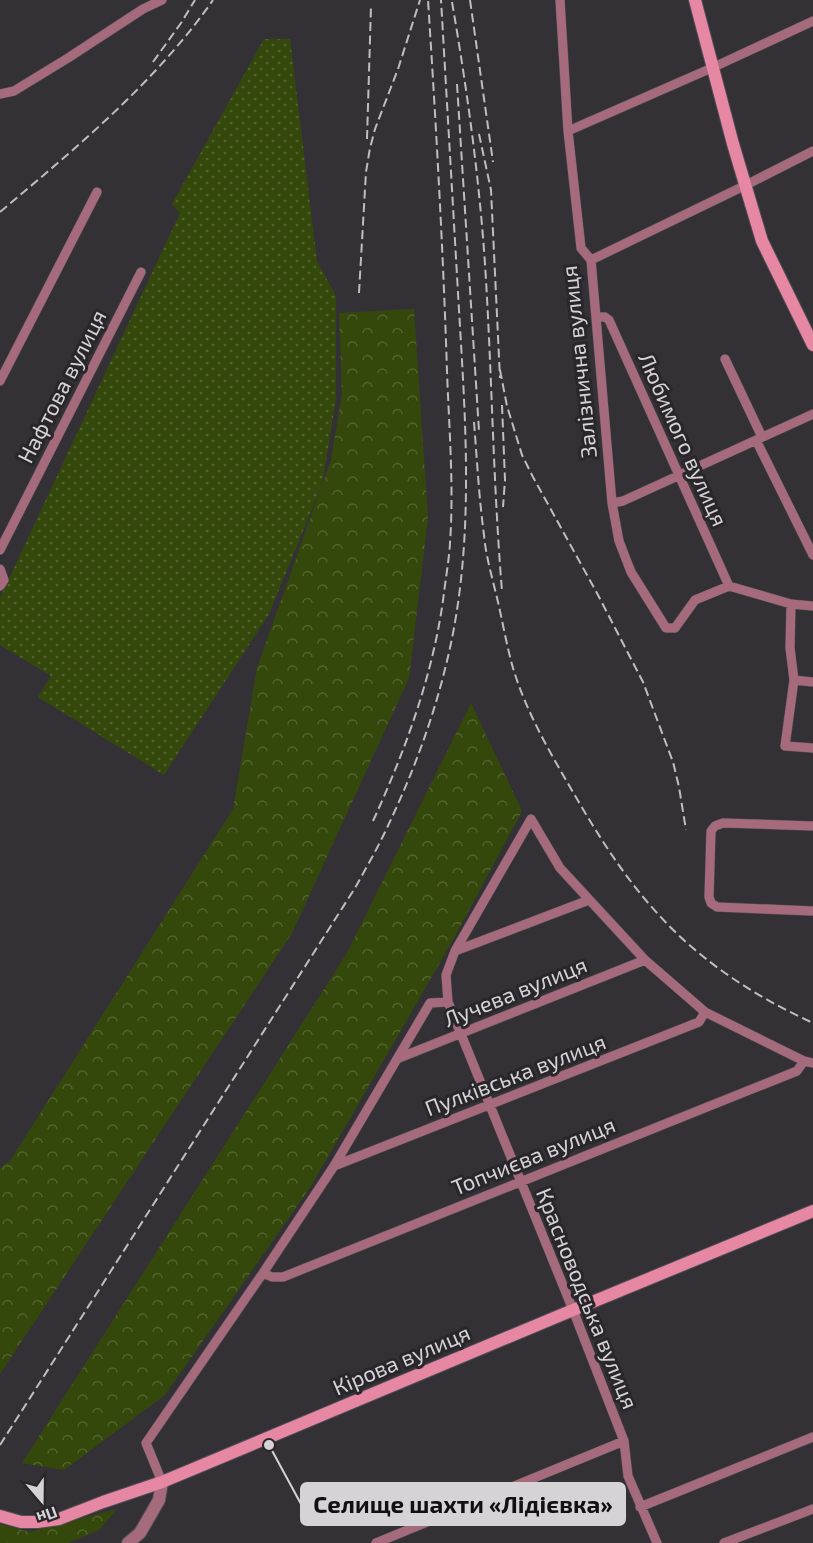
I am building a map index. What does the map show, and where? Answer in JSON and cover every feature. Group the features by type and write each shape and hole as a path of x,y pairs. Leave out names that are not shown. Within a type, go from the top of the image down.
{"main road":[{"path":"695,0 733,144 762,241 813,345"},
{"name":"Кірова вулиця","path":"0,1516 21,1522 58,1519 162,1482 813,1211"}],"street":[{"path":"0,94 14,91 68,58 141,5 162,0"},
{"name":"Залізнична вулиця","path":"560,0 568,131 581,248 591,260 612,503 618,541 631,572 666,628 675,628 695,600 729,586"},
{"path":"568,131 813,21"},
{"path":"591,260 813,151"},
{"path":"0,381 97,192"},
{"name":"Нафтова вулиця","path":"0,550 141,272"},
{"name":"Любимого вулиця","path":"597,318 605,317 609,320 729,586"},
{"path":"725,360 813,555"},
{"path":"612,503 623,501 680,476 813,414"},
{"path":"0,568 4,580 0,586"},
{"path":"729,586 790,604 813,606"},
{"path":"790,604 790,648 794,680 785,746 813,748"},
{"path":"794,680 813,682"},
{"name":"Красноводська вулиця","path":"589,900 560,868 531,819 455,951 446,975 448,1002 624,1441 628,1476 657,1543"},
{"path":"813,826 723,823 715,826 711,831 709,897 711,903 717,907 813,910"},
{"path":"455,951 589,900 645,960 705,1012 808,1062"},
{"name":"Лучева вулиця","path":"399,1058 645,960"},
{"path":"128,1543 140,1533 159,1500 162,1482 146,1443 334,1166 430,1002 448,1002"},
{"name":"Пулківська вулиця","path":"334,1166 699,1023 705,1012"},
{"name":"Топчиєва вулиця","path":"263,1273 272,1277 283,1276 798,1071 808,1062"},
{"path":"640,1507 813,1437"},
{"path":"376,1543 396,1539 624,1441"},
{"path":"724,1543 813,1509"}],"green space":[{"path":"264,39 290,39 317,261 336,296 336,399 322,485 269,614 164,775 38,697 51,676 0,645 0,598 180,213 172,204"},
{"path":"414,309 428,518 409,678 292,933 0,1374 0,1168 10,1161 233,809 257,668 331,460 342,394 339,313"},
{"path":"471,703 522,811 453,940 311,1186 165,1395 64,1470 22,1463 347,953"},
{"path":"117,1509 99,1530 68,1543 0,1543 0,1524 29,1532"}],"railway":[{"path":"153,62 195,0"},
{"path":"0,212 114,113 166,59 213,0"},
{"path":"359,293 366,172 370,148 420,0"},
{"path":"373,821 397,766 426,681 439,623 450,543 452,500 450,435 428,0"},
{"path":"0,1445 355,888 382,839 404,791 434,708 455,621 465,533 466,488 464,399 441,0"},
{"path":"470,0 493,162"},
{"path":"452,2 472,133 482,231 502,591"},
{"path":"367,139 371,6"},
{"path":"457,84 479,431"},
{"path":"479,134 491,190 500,378"},
{"path":"500,370 507,406 522,455 643,682 673,762 686,830"},
{"path":"502,405 505,480 503,507"},
{"path":"474,422 485,544 509,652 524,699 554,758 622,869 674,931 730,976 771,1002 813,1023"}],"place":[{"name":"Селище шахти «Лідієвка»","path":"269,1445"}]}
